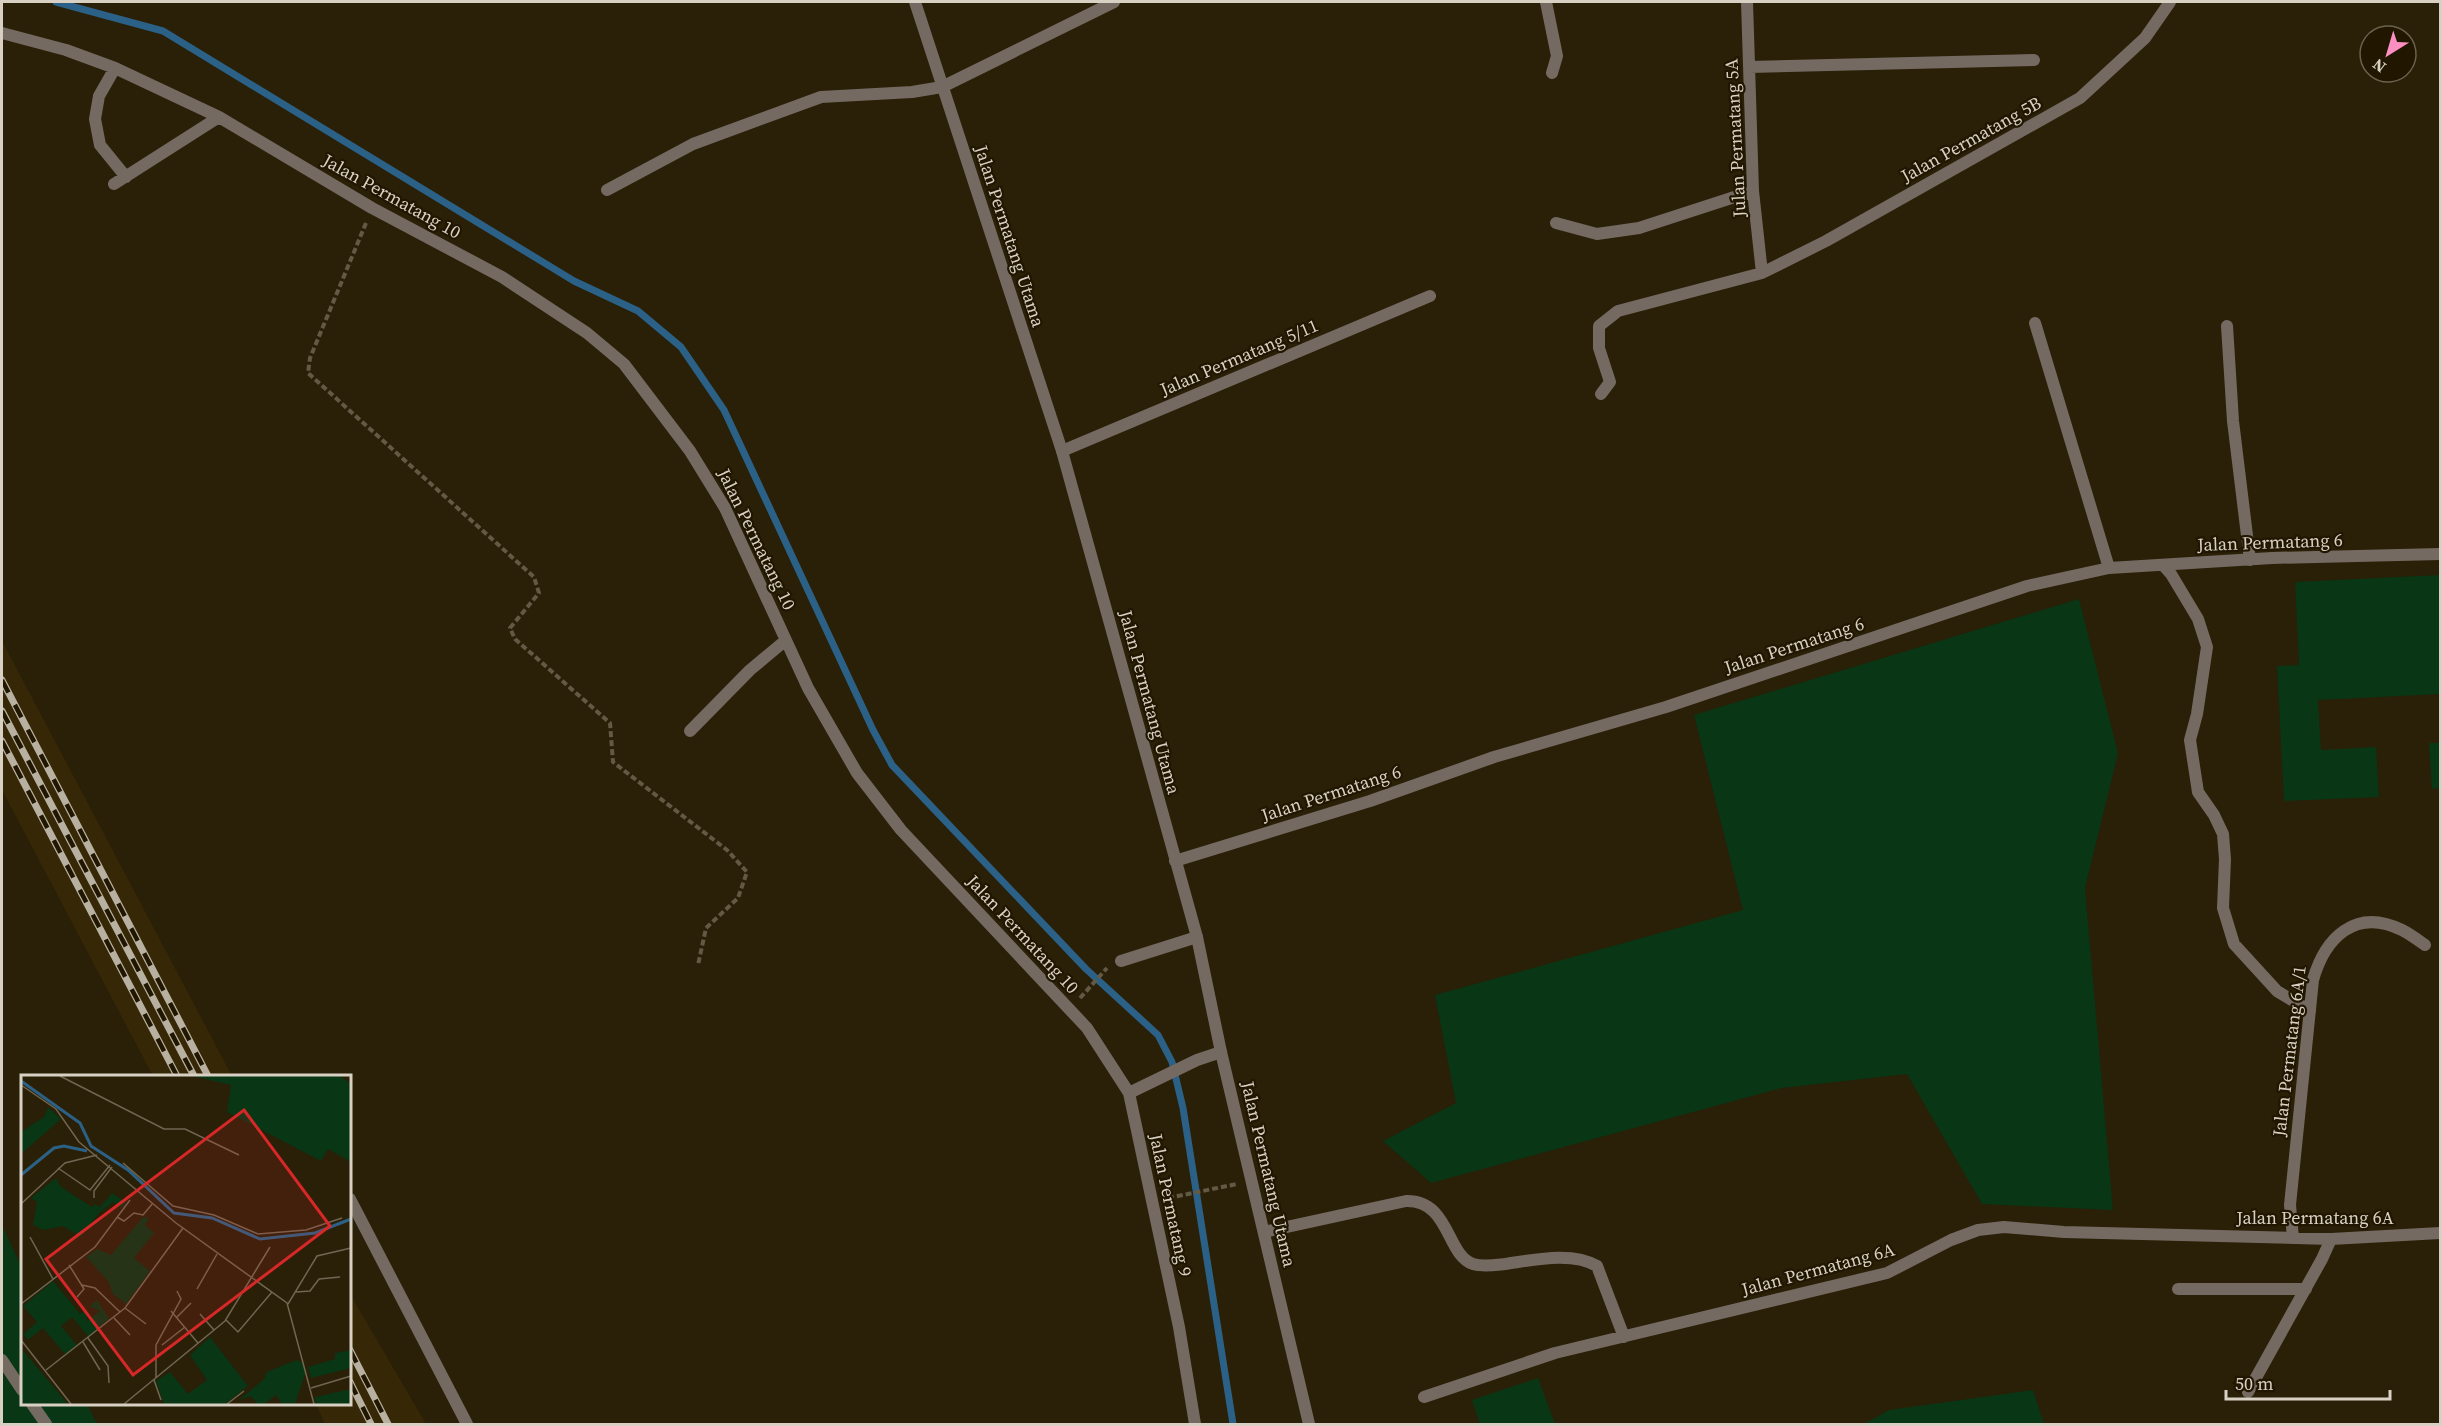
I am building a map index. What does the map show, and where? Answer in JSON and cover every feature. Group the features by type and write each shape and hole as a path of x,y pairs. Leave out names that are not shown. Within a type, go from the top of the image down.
{"street":[{"name":"Jalan Permatang Utama","path":"915,2 1062,451 1197,937 1221,1052 1309,1425"},
{"path":"607,190 693,144 821,97 912,92 942,87 1114,2"},
{"path":"1546,2 1557,56 1552,73"},
{"name":"Julan Permatang 5A","path":"1747,2 1753,191 1762,273"},
{"name":"Jalan Permatang 5B","path":"1601,394 1610,382 1599,348 1599,326 1618,311 1762,273 1826,241 2080,98 2145,38 2170,2"},
{"name":"Jalan Permatang 10","path":"2,33 66,50 115,68 219,117 372,208 502,278 586,333 624,364 690,451 725,508 808,688 856,773 901,830 1087,1028 1129,1093"},
{"path":"1749,67 2034,60"},
{"path":"115,68 99,96 95,119 100,145 126,177"},
{"path":"114,184 219,117"},
{"path":"1556,223 1597,234 1639,228 1753,191"},
{"name":"Jalan Permatang 5/11","path":"1062,451 1430,296"},
{"path":"2035,322 2109,568"},
{"path":"2227,326 2233,421 2250,560"},
{"name":"Jalan Permatang 6","path":"1175,861 1370,801 1494,758 1666,707 2027,586 2109,568 2250,560 2440,554"},
{"path":"2163,565 2171,574 2198,619 2207,647 2197,714 2190,740 2198,792 2214,814 2223,834 2225,858 2223,908 2234,944 2277,991 2310,1011"},
{"path":"690,731 750,670 786,640"},
{"name":"Jalan Permatang 6A/1","path":"2293,1238 2290,1212 2291,1194 2313,980 2319,960 2332,939 2349,926 2376,922 2401,929 2425,945"},
{"path":"1121,961 1197,937"},
{"path":"1129,1093 1197,1060 1221,1052"},
{"name":"Jalan Permatang 9","path":"1129,1093 1179,1328 1195,1425"},
{"path":"351,1201 467,1425"},
{"path":"1264,1232 1406,1201 1418,1201 1428,1207 1444,1224 1459,1252 1471,1264 1487,1266 1555,1259 1589,1261 1597,1266 1624,1337"},
{"name":"Jalan Permatang 6A","path":"1424,1397 1555,1353 1887,1273 1951,1240 1978,1230 2004,1227 2064,1232 2331,1239 2440,1233"},
{"path":"2248,1392 2306,1289 2331,1239"},
{"path":"2178,1289 2306,1289"},
{"path":"2,1359 21,1388"},
{"path":"33,1405 46,1425"}],"path":[{"path":"372,208 310,358 309,373 534,577 539,593 510,628 515,639 610,723 613,762 727,850 747,872 738,898 706,928 698,965"},
{"path":"1080,998 1105,969"},
{"path":"1184,1195 1231,1185"}],"shaded area":[{"path":"2,641 231,1075 152,1075 2,790"},
{"path":"351,1296 426,1424 325,1424 316,1405 351,1405"}],"green space":[{"path":"2440,575 2440,694 2318,700 2321,750 2376,747 2379,797 2284,801 2277,666 2299,665 2295,582"},
{"path":"2079,599 2118,753 2085,888 2113,1210 1982,1204 1907,1074 1782,1088 1431,1183 1383,1141 1456,1103 1435,995 1743,910 1694,715"},
{"path":"2429,743 2440,743 2440,788 2432,789"},
{"path":"2,1225 21,1266 21,1405 88,1405 97,1424 2,1424"},
{"path":"1538,1378 1555,1424 1480,1424 1472,1400"},
{"path":"2033,1390 2044,1424 1864,1424 1889,1410"}],"waterway":[{"path":"56,2 163,31 574,281 638,311 681,347 724,410 873,730 892,765 1086,969 1158,1035 1172,1062 1183,1108 1233,1424"}],"railway":[{"path":"2,680 207,1075"},
{"path":"2,711 193,1075"},
{"path":"2,741 176,1075"},
{"path":"351,1352 388,1424"},
{"path":"351,1384 371,1424"}]}
